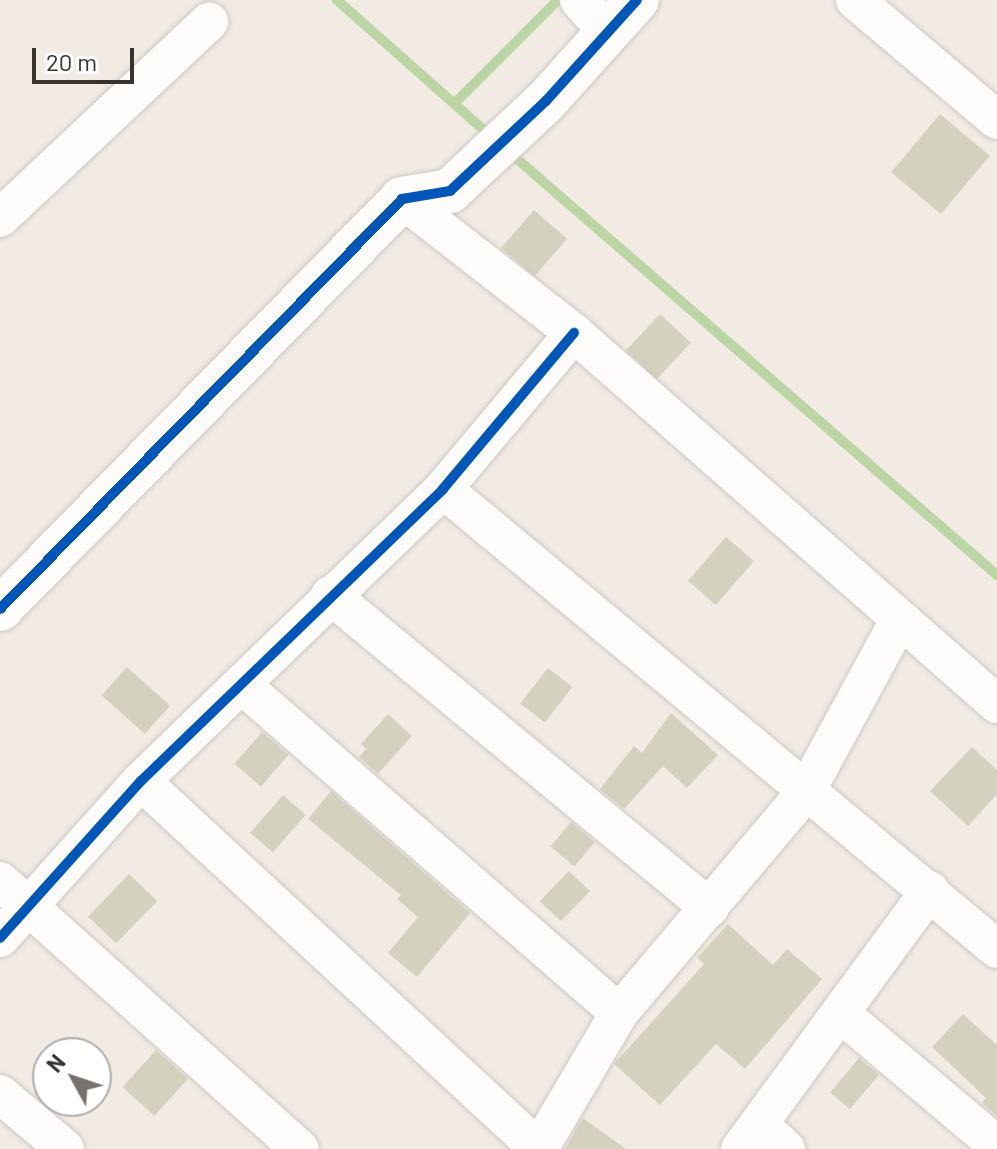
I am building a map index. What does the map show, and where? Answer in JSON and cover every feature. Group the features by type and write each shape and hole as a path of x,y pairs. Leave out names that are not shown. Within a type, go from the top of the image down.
{"street":[{"path":"579,0 608,32"},
{"path":"0,609 402,199 450,191 546,101 637,0"},
{"path":"855,0 997,120"},
{"path":"0,218 209,22"},
{"path":"402,199 574,333 997,704"},
{"path":"0,938 141,781 243,686 330,595 443,489 574,333"},
{"path":"443,489 805,793 930,890 997,949"},
{"path":"330,595 710,908"},
{"path":"141,781 539,1149 619,1013 805,793 900,619"},
{"path":"243,686 619,1013"},
{"path":"0,881 300,1149"},
{"path":"786,1149 749,1136 930,890"},
{"path":"840,1013 997,1145"},
{"path":"0,1094 65,1149"}],"building":[{"path":"940,114 990,156 941,214 891,172"},
{"path":"534,210 567,239 534,277 501,248"},
{"path":"660,314 691,343 657,379 626,351"},
{"path":"726,537 754,561 716,605 688,581"},
{"path":"127,667 170,706 145,734 102,695"},
{"path":"548,668 572,687 545,723 520,703"},
{"path":"671,713 718,755 687,788 663,766 624,809 600,789 634,746 642,753"},
{"path":"388,714 412,736 378,774 359,757 366,749 361,744"},
{"path":"262,732 288,755 261,787 234,764"},
{"path":"972,747 997,770 997,794 968,826 930,791"},
{"path":"331,791 470,913 417,977 388,953 418,917 397,899 401,895 308,819"},
{"path":"283,795 306,815 273,852 250,833"},
{"path":"571,822 595,842 574,866 550,847"},
{"path":"569,871 590,891 561,921 540,901"},
{"path":"129,874 157,901 116,944 88,916"},
{"path":"728,924 773,965 787,949 822,979 745,1069 716,1044 660,1105 614,1064 704,964 697,958"},
{"path":"963,1014 997,1045 997,1116 982,1103 986,1098 932,1047"},
{"path":"156,1050 188,1079 154,1116 123,1087"},
{"path":"859,1058 879,1075 850,1109 830,1092"},
{"path":"583,1118 626,1149 565,1149"}],"waterway":[{"path":"337,0 494,139"},
{"path":"454,104 558,0"},
{"path":"509,152 997,575"}],"cycle path":[{"path":"0,609 402,199 450,191 546,101 637,0"},
{"path":"0,938 141,781 443,489 574,333"}]}
